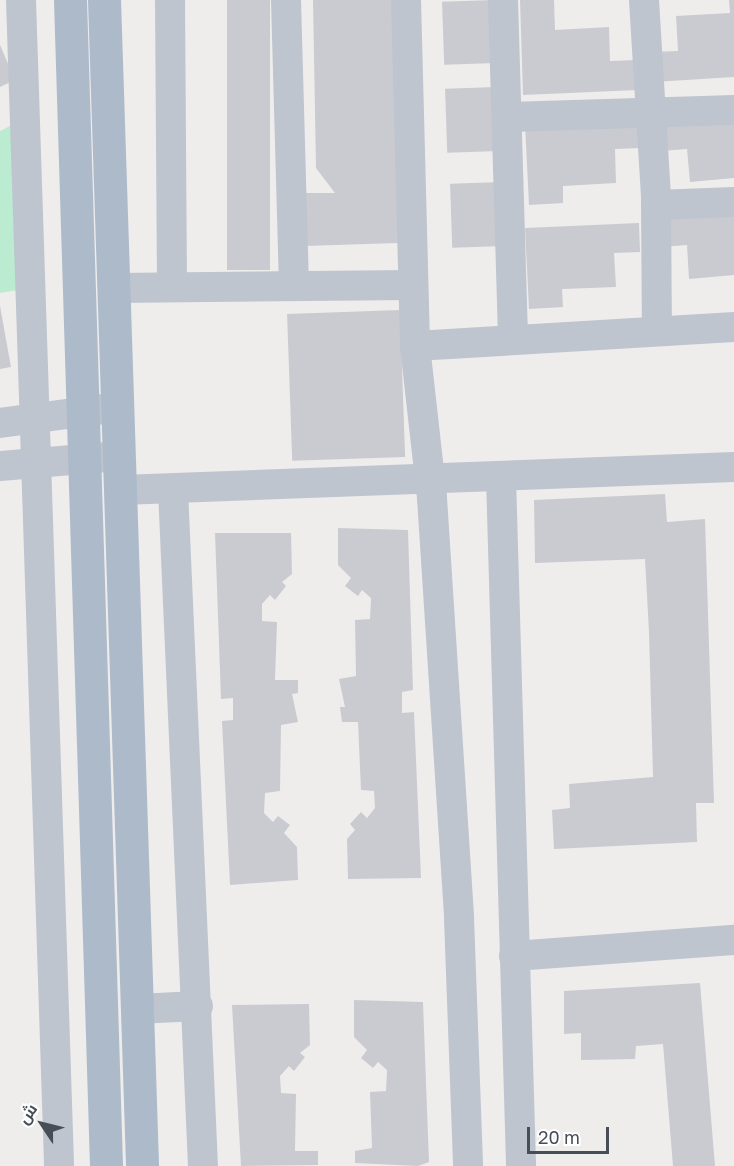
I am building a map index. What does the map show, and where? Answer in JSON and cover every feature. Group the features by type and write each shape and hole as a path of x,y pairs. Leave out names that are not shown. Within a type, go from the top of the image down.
{"main road":[{"path":"70,0 106,1166"},
{"path":"104,0 142,1166"}],"street":[{"path":"21,0 38,418 59,1166"},
{"path":"170,0 172,287"},
{"path":"286,0 294,286"},
{"path":"406,0 415,346 430,480 459,918 468,1166"},
{"path":"503,0 509,117 513,338"},
{"path":"644,0 656,205 657,331"},
{"path":"509,117 734,111"},
{"path":"656,205 734,202"},
{"path":"114,288 412,285"},
{"path":"415,346 513,338 734,327"},
{"path":"0,423 82,414 118,407"},
{"path":"0,466 119,456"},
{"path":"121,490 173,490 734,467"},
{"path":"501,477 521,1166"},
{"path":"173,490 198,1006 203,1166"},
{"path":"514,956 734,940"},
{"path":"137,1009 198,1006"}],"green space":[{"path":"14,124 18,290 0,293 0,131"}],"building":[{"path":"227,0 270,0 270,270 227,270"},
{"path":"313,0 393,0 398,243 304,246 303,193 335,193 316,168"},
{"path":"494,0 496,63 444,65 442,2"},
{"path":"520,0 554,0 555,30 609,27 610,61 636,60 638,90 523,95"},
{"path":"729,0 734,0 734,77 654,82 652,52 678,51 676,16 730,13"},
{"path":"0,45 15,80 0,87"},
{"path":"497,87 499,151 447,153 445,89"},
{"path":"734,115 734,178 690,182 687,149 661,151 659,121"},
{"path":"639,119 641,148 615,149 616,183 563,186 563,203 529,205 525,124"},
{"path":"502,182 504,246 452,248 450,184"},
{"path":"734,211 734,275 689,279 687,245 661,247 658,218"},
{"path":"639,223 640,252 614,253 616,287 562,289 563,307 529,309 525,228"},
{"path":"0,306 11,367 0,369"},
{"path":"400,310 405,457 292,461 287,314"},
{"path":"665,494 667,522 705,519 714,803 696,803 697,842 554,849 552,810 570,808 569,784 653,777 645,559 535,563 534,500"},
{"path":"338,528 408,530 413,690 402,692 402,713 414,712 421,878 348,879 347,839 355,830 350,824 361,812 367,818 375,808 374,791 361,790 358,722 342,722 340,707 345,707 339,679 356,676 355,620 370,619 371,598 362,590 358,596 345,586 351,578 338,565"},
{"path":"215,533 291,533 292,574 282,582 286,586 275,600 270,595 262,604 262,621 277,622 275,680 298,680 298,693 292,694 298,722 281,725 280,791 265,793 264,813 273,822 278,816 290,825 284,833 297,847 298,880 230,885 222,721 233,720 233,698 221,699"},
{"path":"700,983 715,1166 673,1166 663,1044 636,1046 635,1059 581,1060 581,1033 564,1034 564,991"},
{"path":"354,1000 423,1002 429,1162 418,1166 355,1163 355,1151 372,1148 370,1092 386,1091 387,1070 378,1062 373,1068 361,1058 367,1050 354,1037"},
{"path":"309,1004 310,1045 300,1053 305,1057 294,1071 289,1066 280,1076 281,1093 296,1094 295,1151 318,1151 318,1165 241,1166 232,1005"}]}
